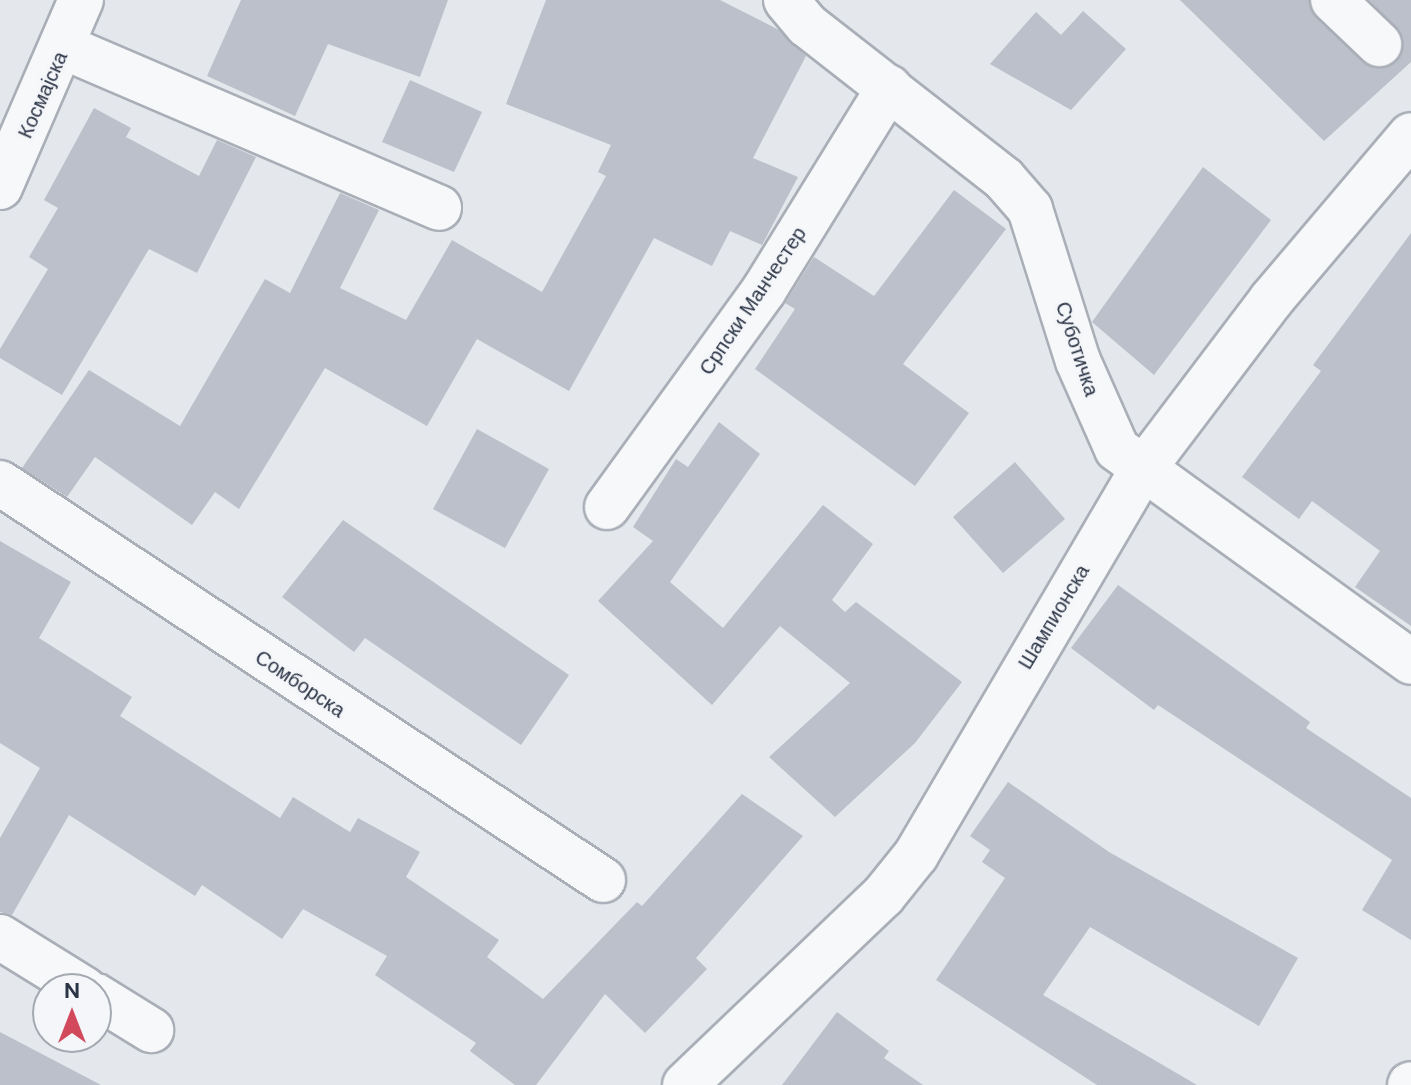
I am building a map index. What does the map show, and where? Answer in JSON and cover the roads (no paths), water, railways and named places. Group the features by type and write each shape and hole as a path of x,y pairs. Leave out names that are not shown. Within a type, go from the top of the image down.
{"street":[{"name":"Космајска","path":"0,187 64,47 81,0"},
{"name":"Суботичка","path":"786,0 807,25 1004,179 1030,209 1097,412 1117,449 1141,472 1411,662"},
{"path":"1333,0 1379,44"},
{"path":"64,47 439,208"},
{"name":"Српски Манчестер","path":"607,507 764,290 889,88"},
{"name":"Шампионска","path":"685,1085 883,896 916,855 1141,472 1271,300 1411,135"},
{"name":"Сомборска","path":"0,483 603,880"},
{"path":"0,937 58,973"},
{"path":"112,1006 151,1030"}]}
